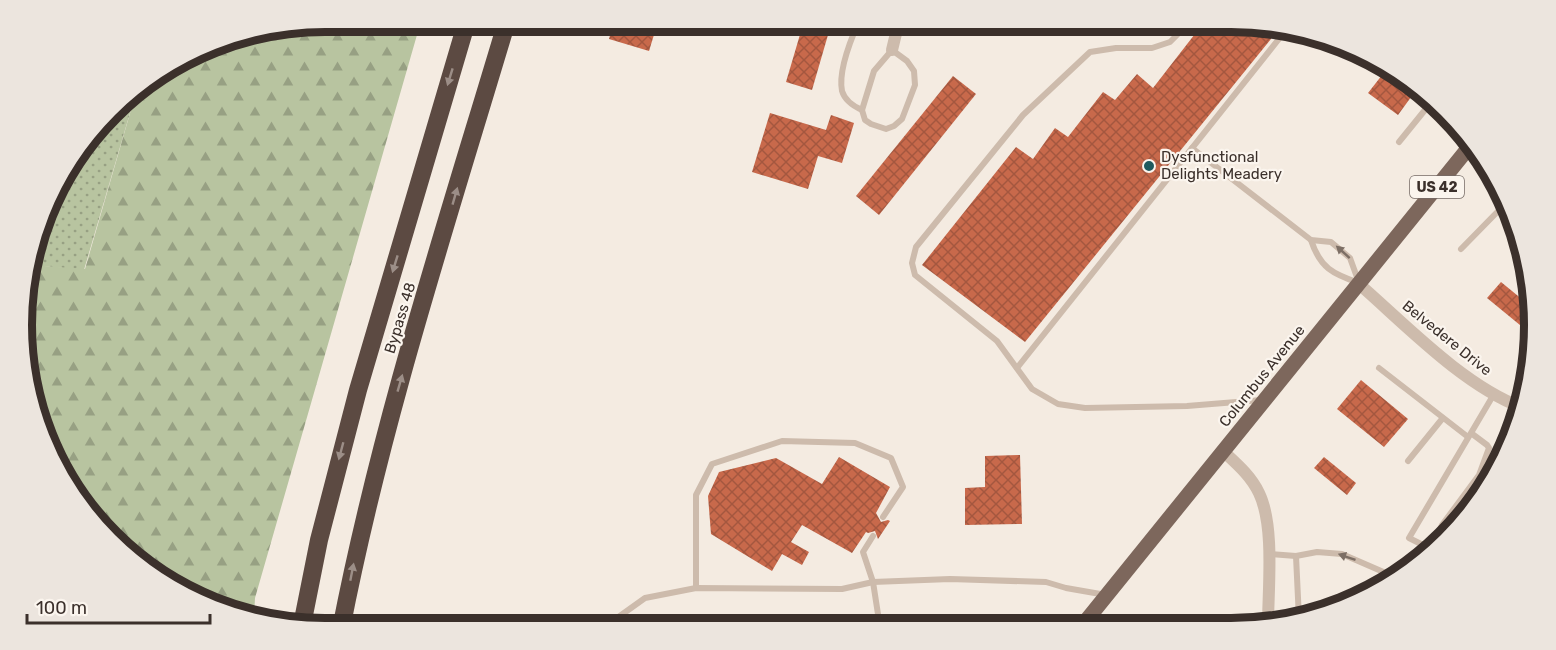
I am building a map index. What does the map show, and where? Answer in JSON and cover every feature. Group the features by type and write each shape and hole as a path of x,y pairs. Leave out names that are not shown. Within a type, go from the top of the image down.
{"highway":[{"name":"Bypass 48","path":"304,618 327,509 358,390 464,32"},
{"name":"Bypass 48","path":"343,618 354,559 398,391 504,32"}],"main road":[{"name":"Columbus Avenue","path":"1088,618 1467,150"}],"street":[{"path":"892,50 896,32"},
{"name":"Belvedere Drive","path":"1359,284 1455,367 1513,403"},
{"path":"1223,451 1242,468 1259,492 1267,518 1268,616"}],"lane":[{"path":"855,32 844,65 842,83 843,93 851,105 862,110"},
{"path":"1180,32 1170,42 1152,48 1116,48 1090,52 1023,115 916,247 912,262 915,275 997,341 1032,389 1058,404 1085,408 1187,406 1265,400"},
{"path":"1017,368 1281,36"},
{"path":"892,50 907,61 914,71 915,85 902,119 886,129 865,120 862,110 873,70 892,50"},
{"path":"1400,142 1428,107"},
{"path":"1192,148 1311,240 1331,242 1350,258 1359,284"},
{"path":"1461,249 1500,209"},
{"path":"1311,240 1316,256 1333,274 1359,284"},
{"path":"1380,368 1442,418 1489,448 1479,475 1438,534"},
{"path":"1425,546 1409,538 1494,393"},
{"path":"1408,461 1442,418"},
{"path":"696,588 696,495 712,464 782,441 855,443 891,458 903,487 884,518"},
{"path":"873,536 863,552 873,582 879,618"},
{"path":"1268,554 1296,556 1317,552 1342,554 1388,573"},
{"path":"1296,556 1299,610"},
{"path":"617,618 645,598 696,588 842,589 873,582 950,579 1046,582 1107,595"}],"green space":[{"path":"306,32 418,32 255,598 254,609 231,603 195,588 162,569 131,546 92,504 62,455 47,419 37,382 32,344 34,287 38,265 85,269 133,102 146,92 195,62 231,47 268,37"},
{"path":"133,102 84,270 38,266 47,231 71,178 104,131"}],"building":[{"path":"611,32 655,32 649,51 609,39"},
{"path":"801,32 829,32 812,90 786,82"},
{"path":"1196,32 1250,32 1274,35 1025,342 922,265 1016,147 1033,159 1055,128 1068,137 1103,92 1115,100 1137,74 1153,88"},
{"path":"1383,74 1413,94 1398,115 1368,93"},
{"path":"953,76 976,94 879,215 856,196"},
{"path":"770,113 826,130 831,115 854,123 842,163 818,156 808,189 752,172"},
{"path":"1501,282 1523,300 1524,328 1487,298"},
{"path":"1361,380 1408,419 1384,447 1337,409"},
{"path":"1020,455 1022,524 965,525 965,488 985,487 985,456"},
{"path":"839,457 890,487 876,513 881,522 890,521 878,539 875,531 866,532 852,553 802,525 791,542 809,552 802,565 782,554 772,571 711,534 708,496 719,472 776,458 822,484"},
{"path":"1324,457 1356,483 1347,495 1314,468"}],"place":[{"name":"Dysfunctional Delights Meadery","path":"1149,166"}]}
